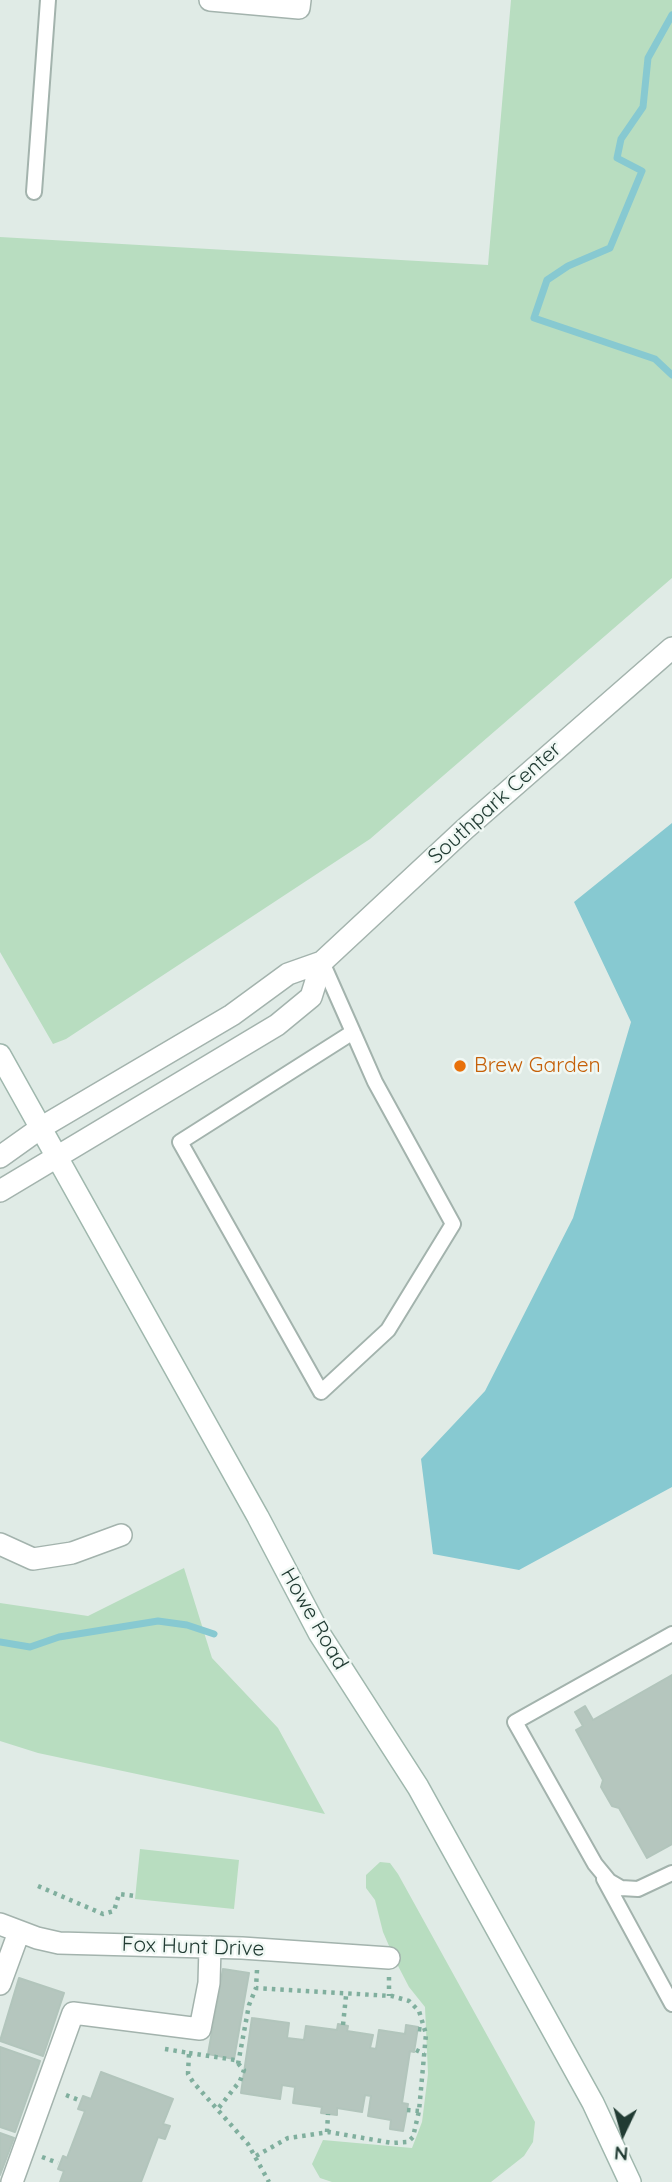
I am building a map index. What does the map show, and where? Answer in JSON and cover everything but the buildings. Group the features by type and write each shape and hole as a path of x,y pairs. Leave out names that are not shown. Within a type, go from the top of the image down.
{"street":[{"path":"210,0 300,4"},
{"name":"Southpark Center","path":"0,1157 42,1127 232,1015 288,974 322,962 466,828 672,648"},
{"name":"Southpark Center","path":"0,1191 277,1025 311,997 322,962"},
{"name":"Howe Road","path":"0,1055 258,1517 319,1633 425,1799 593,2103 631,2182"},
{"path":"0,1544 33,1559 72,1553 121,1535"},
{"path":"0,1984 9,1928"},
{"name":"Fox Hunt Drive","path":"9,1928 59,1943 258,1949 389,1958"},
{"path":"12,2182 73,2012 200,2029 209,1983 210,1947"}],"lane":[{"path":"34,192 48,0"},
{"path":"322,962 353,1032 375,1083 453,1224 388,1330 321,1392 180,1142 353,1032"},
{"path":"672,1634 515,1722 672,2004"},
{"path":"600,1871 614,1885 630,1890 649,1886 672,1873"}],"path":[{"path":"38,1886 103,1914 114,1911 119,1894 135,1896"},
{"path":"239,2064 256,1988 258,1949"},
{"path":"256,1988 346,1996 392,1996 409,2001 419,2011 426,2030 419,2111 413,2137 401,2144 327,2132 288,2138 256,2156"},
{"path":"344,2025 346,1996"},
{"path":"418,2029 426,2030"},
{"path":"158,2046 234,2060 239,2064 244,2070 240,2081 217,2110"},
{"path":"416,2050 424,2054"},
{"path":"189,2053 188,2074 256,2156 269,2182"},
{"path":"58,2092 81,2101"},
{"path":"407,2110 419,2111"},
{"path":"327,2132 328,2114"}],"green space":[{"path":"511,0 672,0 672,578 370,839 66,1039 53,1044 0,952 0,237 488,265"},
{"path":"184,1568 212,1658 278,1728 325,1814 38,1753 0,1741 0,1603 88,1616"},
{"path":"140,1849 239,1860 234,1909 135,1899"},
{"path":"380,1862 390,1863 398,1874 535,2122 533,2142 524,2156 491,2182 332,2182 320,2178 312,2164 323,2140 412,2148 422,2122 428,2074 425,2007 409,1987 396,1962 383,1932 375,1900 366,1888 366,1875"}],"water":[{"path":"672,823 672,1487 519,1570 433,1554 421,1459 485,1391 573,1218 631,1022 574,902"}],"waterway":[{"path":"672,15 648,58 643,107 621,139 617,158 642,171 610,248 568,266 547,280 534,318 655,359 672,375"},
{"path":"0,1642 30,1647 59,1637 158,1621 187,1625 214,1634"}],"place":[{"name":"Brew Garden","path":"460,1066"}]}
